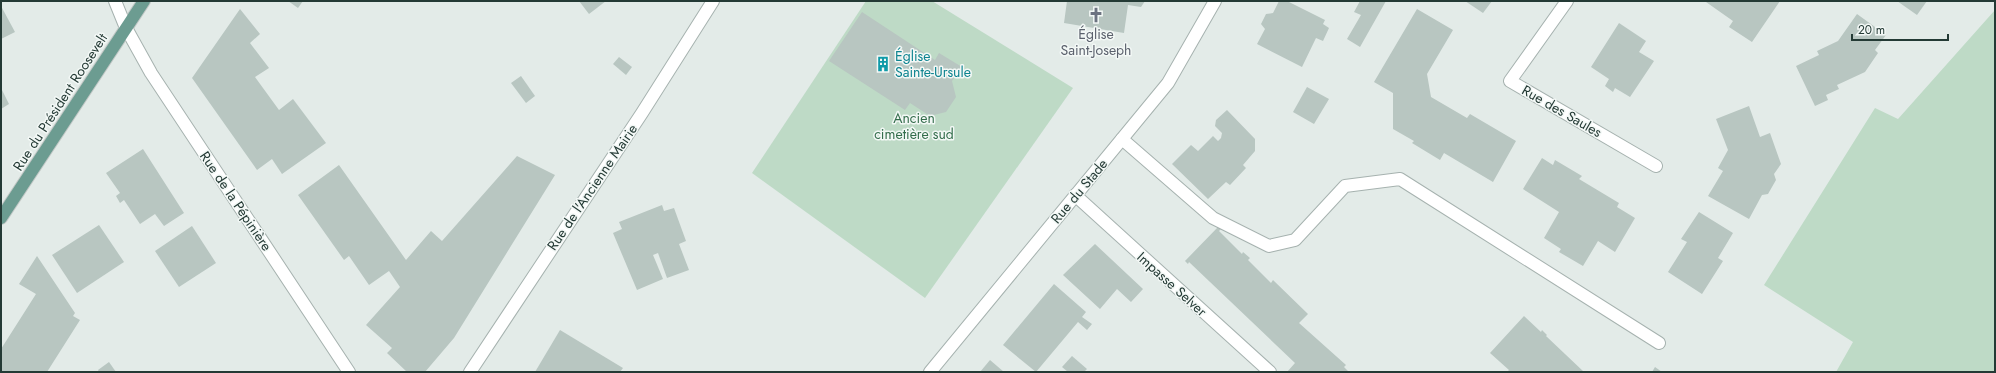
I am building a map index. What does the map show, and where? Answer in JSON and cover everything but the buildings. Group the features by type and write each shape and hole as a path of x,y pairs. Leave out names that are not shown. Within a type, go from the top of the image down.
{"main road":[{"name":"Rue du Président Roosevelt","path":"1,218 144,1"}],"street":[{"name":"Rue de la Pépinière","path":"115,1 126,28 151,73 349,372"},
{"name":"Rue de l'Ancienne Mairie","path":"470,372 642,113 713,1"},
{"name":"Rue du Stade","path":"930,372 1168,83 1216,1"},
{"name":"Rue des Saules","path":"1567,1 1510,81 1656,166"},
{"path":"1122,139 1213,218 1269,246 1295,240 1345,186 1400,179 1659,343"},
{"name":"Impasse Selver","path":"1075,195 1270,372"}],"green space":[{"name":"Ancien cimetière sud","path":"866,1 932,1 1073,88 925,298 752,173"},
{"path":"1995,10 1995,372 1836,372 1853,342 1764,285 1875,108 1898,119"}],"place":[{"name":"Église Saint-Joseph","path":"1096,15"},
{"name":"Église Sainte-Ursule","path":"883,64"}]}
